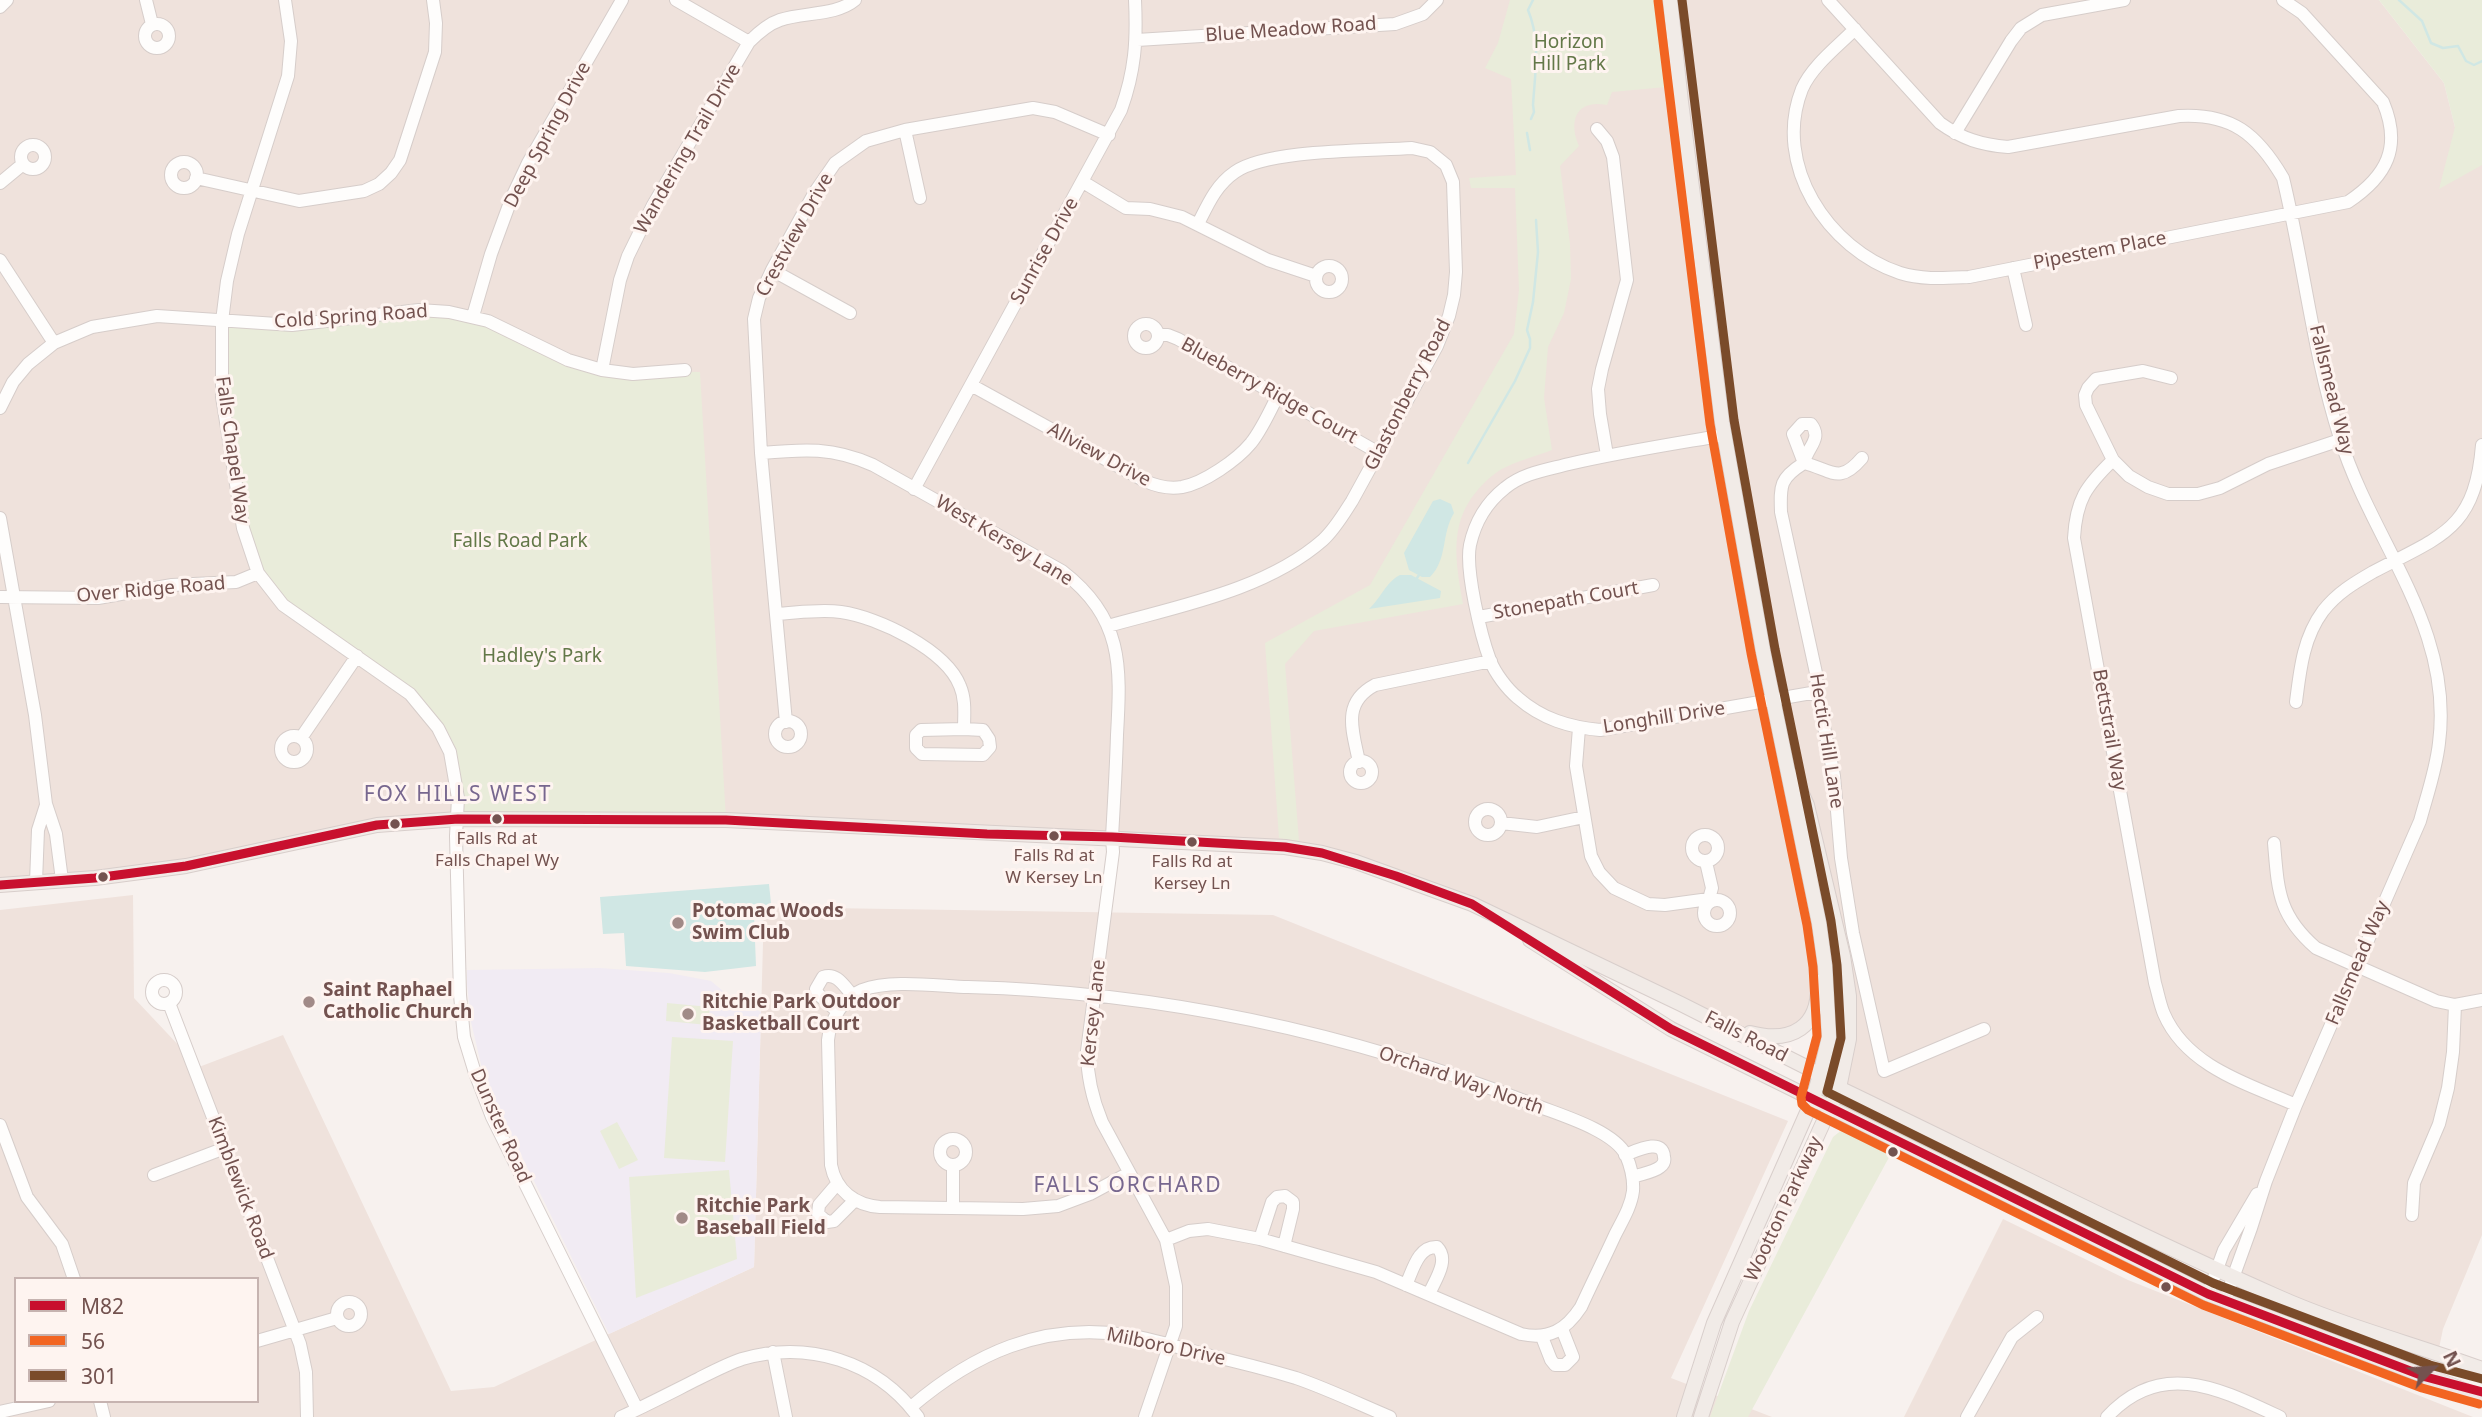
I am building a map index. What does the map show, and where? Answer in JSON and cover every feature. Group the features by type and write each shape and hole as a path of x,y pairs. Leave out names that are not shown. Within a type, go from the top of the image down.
{"highway":[{"path":"2426,1377 2482,1399"}],"main road":[{"name":"Wootton Parkway","path":"1670,0 1725,435 1773,699 1819,923 1828,996 1829,1037 1813,1099 1713,1323 1684,1417"},
{"name":"Wootton Parkway","path":"1701,1417 1732,1322 1839,1088 1849,1039 1849,996 1843,956 1807,806 1785,754"},
{"name":"Falls Road","path":"0,885 95,878 186,866 377,825 458,819 726,820 1112,837 1285,847 1322,853 1472,904 1820,1075 1839,1088 2216,1270 2364,1331 2482,1369"},
{"path":"1716,1023 1776,1038 1797,1031 1816,1010 1818,991 1806,898 1807,873"},
{"name":"Falls Road","path":"1472,904 1671,1029 2208,1294 2426,1377 2482,1392"}],"street":[{"path":"0,7 7,0"},
{"path":"146,0 152,24"},
{"name":"Falls Chapel Way","path":"285,0 292,41 288,76 231,257 222,321 221,373 225,419 243,528 258,573 283,605 411,694 438,728 454,764 458,819"},
{"path":"196,178 299,201 364,191 379,184 400,160 435,52 436,23 433,0"},
{"name":"Deep Spring Drive","path":"473,316 499,229 517,186 622,0"},
{"path":"676,0 748,42"},
{"name":"Wandering Trail Drive","path":"602,370 620,280 628,256 653,205 748,42 779,20 839,8 855,0"},
{"name":"Sunrise Drive","path":"914,489 1109,135 1127,92 1137,40 1135,0"},
{"name":"Blue Meadow Road","path":"1137,40 1395,24 1423,14 1437,0"},
{"name":"Fallsmead Way","path":"1828,0 1940,123 1983,145 2008,147 2197,115 2231,123 2257,140 2269,153 2283,178 2324,381 2340,440 2359,488 2419,609 2431,646 2439,693 2440,741 2420,821 2266,1181 2225,1300"},
{"path":"1955,133 2021,28 2042,15 2124,0"},
{"name":"Pipestem Place","path":"1854,29 1811,73 1802,89 1795,136 1797,160 1805,187 1818,211 1845,242 1867,258 1901,273 1936,278 1969,277 2292,215 2348,202 2369,188 2382,171 2390,152 2392,131 2383,102 2302,13 2283,0"},
{"name":"Crestview Drive","path":"786,722 761,453 754,319 759,298 772,270 814,192 835,163 866,141 905,131 1033,108 1055,112 1109,135"},
{"path":"1597,129 1607,141 1613,157 1627,267 1622,302 1601,369 1598,389 1607,455"},
{"path":"905,131 920,198"},
{"name":"Glastonberry Road","path":"1108,626 1230,591 1259,579 1323,540 1338,523 1379,453 1437,346 1450,316 1456,272 1453,182 1446,165 1430,152 1412,148 1278,157 1253,162 1220,185 1198,224"},
{"path":"0,183 23,164"},
{"path":"1083,182 1126,208 1150,209 1182,217 1268,260 1316,276"},
{"path":"0,260 54,343"},
{"path":"2013,268 2026,325"},
{"path":"772,270 850,313"},
{"name":"Cold Spring Road","path":"0,408 13,382 28,364 54,343 92,327 142,317 164,316 292,325 419,310 473,316 568,360 602,370 633,374 685,370"},
{"name":"Blueberry Ridge Court","path":"1158,335 1178,339 1379,453"},
{"path":"2171,378 2143,371 2096,379 2088,388 2086,405 2113,460 2129,476 2148,487 2168,494 2198,494 2220,488 2268,464 2340,440"},
{"name":"Allview Drive","path":"971,385 1144,481 1169,487 1183,487 1196,482 1231,462 1252,441 1278,395"},
{"name":"Longhill Drive","path":"1725,435 1607,455 1526,475 1506,486 1489,502 1476,524 1470,548 1470,567 1479,617 1491,661 1516,697 1539,714 1579,728 1600,730 1817,692"},
{"path":"2296,702 2304,648 2322,613 2350,585 2433,541 2450,529 2466,511 2476,489 2482,445"},
{"name":"West Kersey Lane","path":"761,453 803,449 850,455 1062,571 1088,595 1108,626 1116,648 1120,687 1112,837"},
{"name":"Hectic Hill Lane","path":"1862,458 1846,473 1836,475 1804,463 1790,472 1780,486 1781,512 1835,776 1841,858 1853,933 1884,1071 1984,1028"},
{"name":"Bettstrail Way","path":"2113,460 2084,490 2075,515 2074,538 2155,983 2164,1014 2180,1040 2211,1067 2297,1105"},
{"path":"0,518 36,715 46,804 56,834 62,880"},
{"name":"Over Ridge Road","path":"0,597 98,598 172,585 236,582 258,573"},
{"name":"Stonepath Court","path":"1479,617 1653,586"},
{"path":"776,614 828,611 855,615 888,627 936,655 948,665 960,686 964,701 964,729"},
{"path":"301,738 357,656"},
{"path":"1359,762 1351,720 1354,706 1366,690 1375,685 1491,661"},
{"path":"924,728 964,729 983,730 991,743 987,752 983,755 922,754 914,744 915,735 924,728"},
{"path":"1579,728 1576,766 1584,817 1594,865 1606,881 1614,888 1656,906 1710,901 1712,888 1706,862"},
{"path":"36,882 38,830 46,804"},
{"path":"1501,823 1537,827 1584,817"},
{"name":"Dunster Road","path":"458,819 460,995 464,1037 492,1116 637,1409"},
{"name":"Kersey Lane","path":"1112,837 1114,852 1087,1051 1087,1069 1102,1122 1166,1240 1176,1286 1176,1326 1145,1417"},
{"path":"2274,843 2278,892 2291,922 2316,948 2436,1001 2455,1005 2482,1000"},
{"path":"838,1012 818,995 816,989 823,977 835,976 853,996 832,1021 828,1040 831,1165 837,1184 854,1201 870,1206 1023,1209 1058,1206 1090,1194 1129,1173"},
{"name":"Orchard Way North","path":"853,996 873,987 902,985 1015,988 1094,995 1250,1020 1343,1042 1504,1093 1599,1132 1616,1142 1625,1155 1633,1177"},
{"name":"Kimblewick Road","path":"169,1003 295,1330 306,1372 307,1417"},
{"path":"2412,1215 2414,1183 2439,1124 2448,1088 2455,1005"},
{"path":"0,1125 27,1197 62,1244 74,1277"},
{"path":"1166,1240 1189,1231 1208,1229 1284,1245 1352,1264 1521,1334 1542,1337 1562,1329 1581,1307 1628,1209 1633,1177 1661,1166 1665,1161 1661,1149 1651,1146 1625,1155"},
{"path":"154,1175 225,1148"},
{"path":"953,1165 953,1208"},
{"name":"Fallsmead Way","path":"2208,1294 2235,1230 2266,1181"},
{"path":"837,1184 819,1205 818,1214 827,1222 835,1221 854,1201"},
{"path":"1260,1239 1272,1202 1277,1197 1286,1196 1293,1202 1293,1209 1284,1245"},
{"path":"1406,1285 1422,1251 1429,1246 1437,1247 1443,1252 1444,1260 1429,1294"},
{"path":"1967,1417 2012,1337 2038,1317"},
{"path":"259,1340 337,1318"},
{"path":"1542,1337 1555,1365 1565,1365 1573,1357 1562,1329"},
{"name":"Milboro Drive","path":"915,1412 944,1380 972,1362 1036,1338 1100,1332 1124,1334 1298,1379 1390,1417"},
{"path":"772,1352 786,1417"},
{"path":"621,1417 729,1364 772,1352 813,1353 853,1364 885,1383 915,1412"},
{"path":"2107,1417 2144,1390 2155,1385 2180,1383 2203,1385 2230,1394 2280,1417"},
{"path":"0,1412 40,1403"}],"shaded area":[{"path":"0,0 2379,0 2444,83 2455,127 2482,142 2482,1235 2443,1329 2438,1353 2364,1331 1839,1088 1849,996 1807,805 1806,898 1816,961 1818,1001 1797,1031 1743,1031 1472,904 1322,853 726,820 389,678 445,740 458,819 377,825 228,859 0,885"},
{"path":"133,895 134,998 199,1067 283,1035 451,1391 494,1387 754,1267 764,907 1273,915 1788,1121 1671,1378 1772,1417 0,1417 0,910"},
{"path":"600,968 669,973 711,981 735,1001 761,1012 754,1267 609,1334 485,1081 471,1022 467,984 467,970"},
{"path":"2003,1219 2128,1280 2473,1417 1904,1417"}],"green space":[{"name":"Horizon Hill Park","path":"1510,0 1655,0 1666,87 1612,92 1607,105 1588,105 1577,114 1574,128 1579,146 1560,166 1570,244 1571,279 1564,313 1548,347 1544,398 1552,450 1517,462 1490,477 1468,504 1462,517 1456,545 1463,604 1314,631 1285,664 1299,841 1279,838 1265,643 1370,585 1514,334 1519,290 1515,188 1471,188 1469,178 1516,175 1511,79 1485,68 1498,43"},
{"path":"2379,0 2482,0 2482,165 2439,189 2455,127 2444,83"},
{"name":"Falls Road Park","path":"449,312 602,370 700,372 726,820 458,819 456,775 418,702 299,616 258,573 231,457 222,321 292,325"},
{"name":"Ritchie Park Outdoor Basketball Court","path":"667,1003 710,1007 708,1025 666,1021"},
{"path":"672,1037 733,1041 725,1162 664,1158"},
{"path":"617,1122 638,1160 619,1169 600,1131"},
{"path":"1843,1129 1856,1131 1893,1150 1748,1417 1710,1417 1749,1311 1833,1137"},
{"name":"Ritchie Park Baseball Field","path":"729,1170 737,1259 636,1298 629,1177"}],"water":[{"path":"1440,499 1451,504 1454,513 1436,570 1430,577 1422,577 1409,570 1404,553 1433,501"},
{"path":"1400,575 1411,575 1441,591 1440,598 1369,609 1391,581"},
{"name":"Potomac Woods Swim Club","path":"769,884 772,913 754,915 756,966 705,972 626,966 624,933 603,934 600,897"}],"waterway":[{"path":"1531,119 1534,112 1536,45 1528,10 1533,0"},
{"path":"2399,0 2422,21 2431,43 2443,48 2458,46 2466,61 2474,65 2482,61"},
{"path":"1527,133 1530,150"},
{"path":"1468,463 1515,381 1530,348 1527,330 1538,252 1536,220"}],"transit line":[{"name":"301","path":"1682,0 1734,420 1775,649 1831,921 1837,965 1841,1038 1827,1092 2213,1283 2430,1365 2482,1379"},
{"name":"56","path":"1658,1 1710,424 1751,653 1807,925 1813,967 1817,1036 1801,1097 1802,1104 1808,1110 2203,1305 2422,1388 2479,1404"},
{"name":"M82","path":"0,885 95,878 186,866 377,825 458,819 726,820 987,834 1112,837 1285,847 1322,853 1472,904 1671,1029 2208,1294 2426,1377 2482,1392"}],"place":[{"name":"Falls Rd at Falls Chapel Wy","path":"497,819"},
{"name":"Falls Rd at W Kersey Ln","path":"1054,836"},
{"name":"Falls Rd at Kersey Ln","path":"1192,842"},
{"name":"Potomac Woods Swim Club","path":"678,923"},
{"name":"Saint Raphael Catholic Church","path":"309,1002"},
{"name":"Ritchie Park Outdoor Basketball Court","path":"688,1014"},
{"name":"Ritchie Park Baseball Field","path":"682,1218"}],"district":[{"name":"FOX HILLS WEST","path":"458,795"},
{"name":"FALLS ORCHARD","path":"1128,1186"}],"park label":[{"name":"Hadley's Park","path":"542,657"}]}
